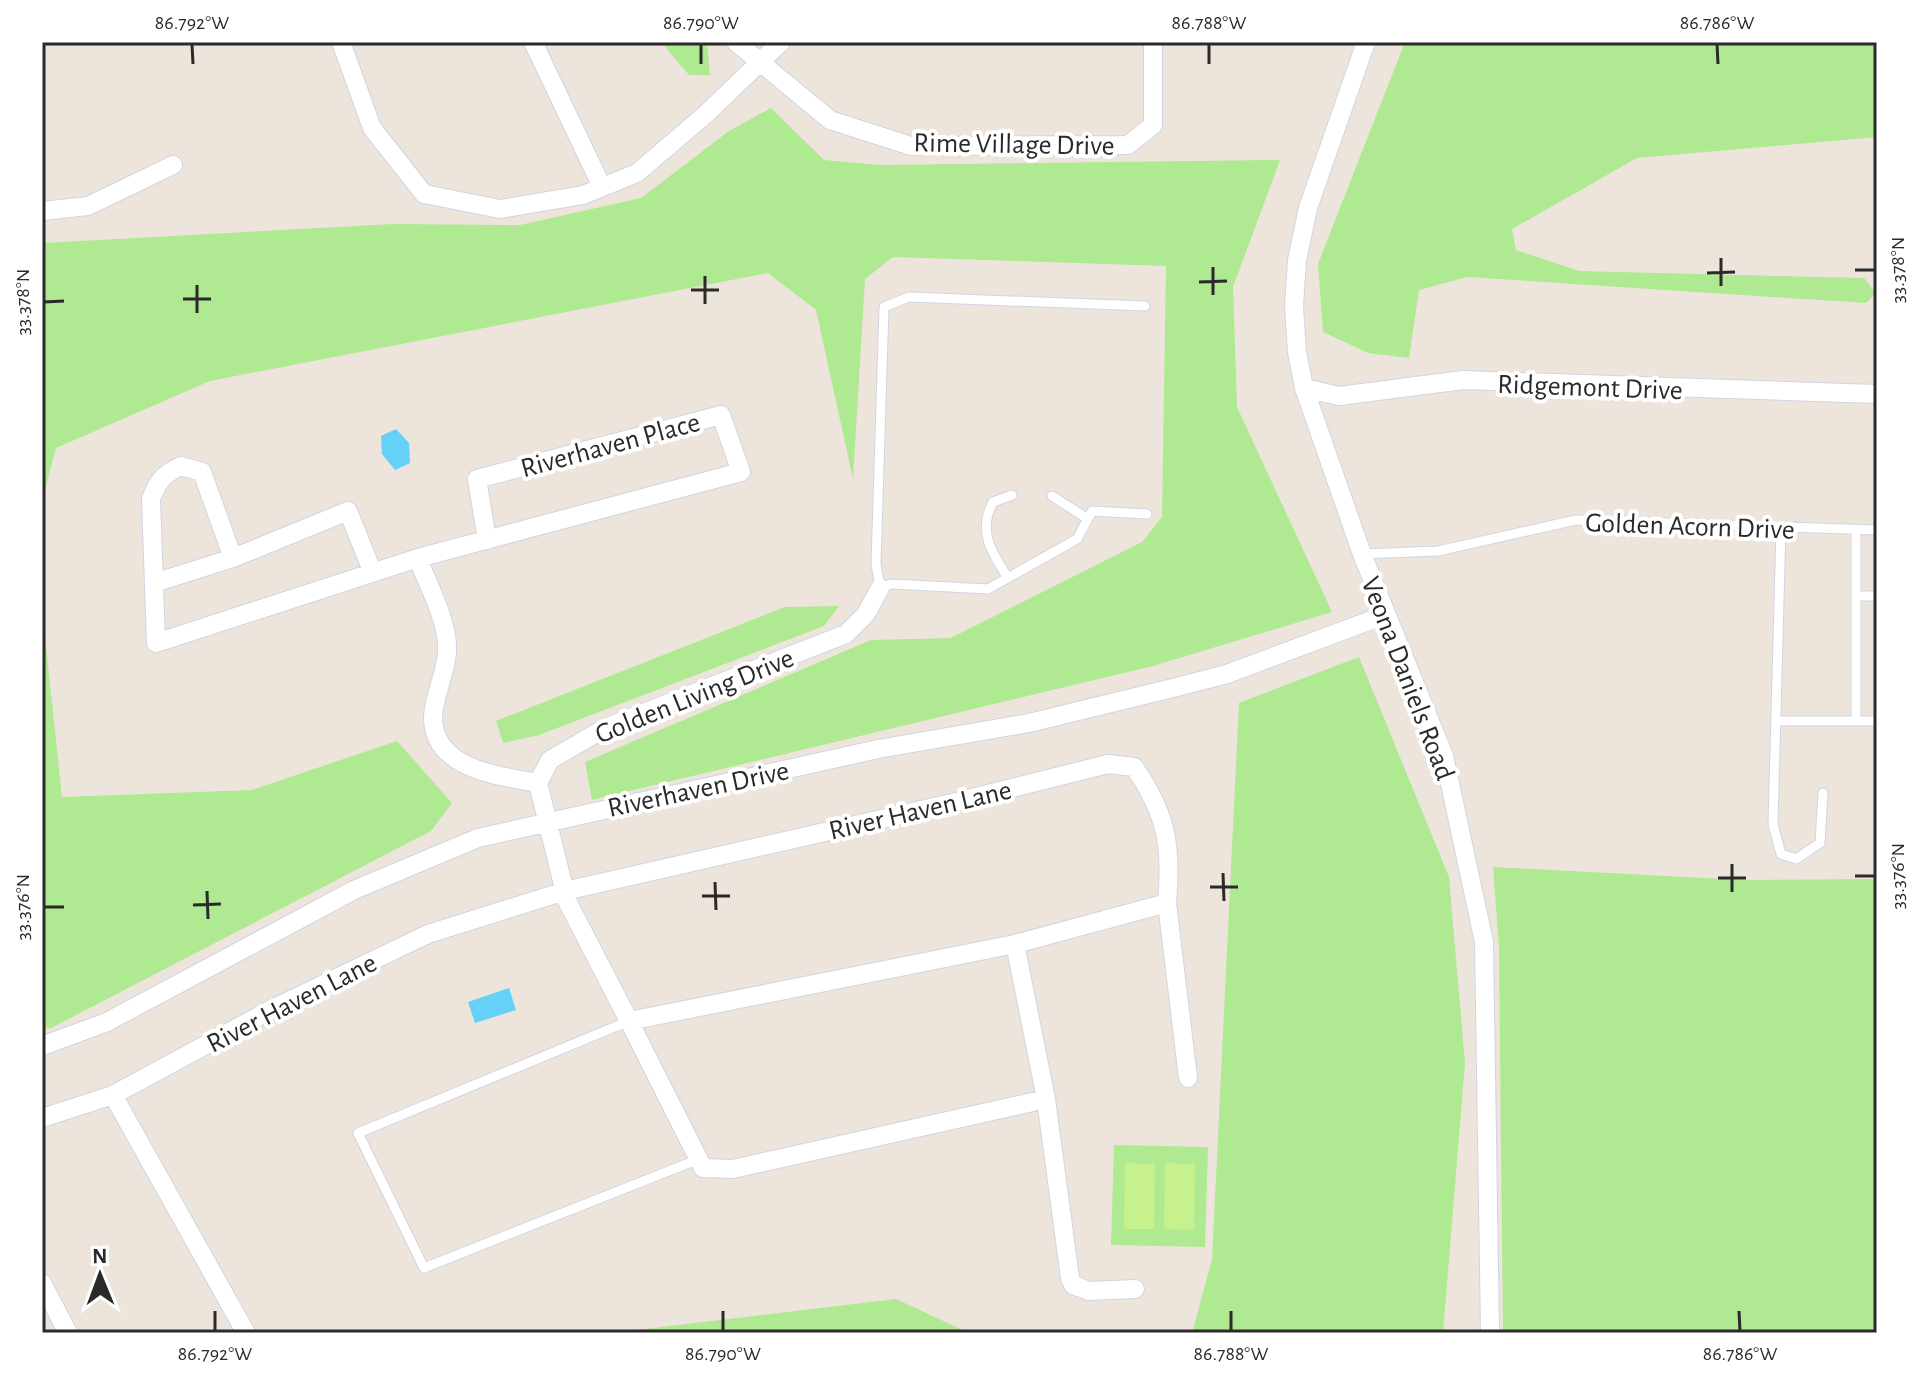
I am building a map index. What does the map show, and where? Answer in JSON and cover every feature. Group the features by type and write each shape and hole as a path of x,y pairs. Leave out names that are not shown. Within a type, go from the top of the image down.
{"street":[{"path":"341,42 372,128 424,194 500,209 583,195 637,173 781,42"},
{"path":"533,42 602,187"},
{"name":"Rime Village Drive","path":"736,42 830,120 911,146 1128,145 1153,125 1153,42"},
{"name":"Veona Daniels Road","path":"1366,42 1322,161 1297,260 1294,306 1304,388 1385,615 1444,756 1484,942 1490,1333"},
{"path":"42,211 88,206 173,165"},
{"name":"Ridgemont Drive","path":"1304,388 1339,396 1463,380 1877,394"},
{"name":"Riverhaven Place","path":"233,558 202,472 181,466 158,480 151,499 156,643 418,558 487,540 741,472 721,415 477,479 487,540"},
{"path":"154,583 233,558 348,511 373,573"},
{"path":"418,558 440,616 448,649 433,717 438,740 450,756 482,773 538,783 565,891 703,1168 733,1169 1046,1099"},
{"name":"Golden Living Drive","path":"538,783 550,760 605,728 846,634 866,614 880,588"},
{"name":"Riverhaven Drive","path":"42,1046 107,1022 354,890 478,838 878,749 1029,723 1164,690 1227,674 1385,615"},
{"name":"River Haven Lane","path":"42,1118 113,1095 272,1009 428,934 565,891 952,803 1108,764 1134,767 1151,792 1166,830 1171,860 1167,903 1188,1078"},
{"path":"629,1021 1015,944 1167,903"},
{"path":"1015,944 1046,1099 1070,1278 1073,1285 1089,1291 1135,1289"},
{"path":"113,1095 246,1333"},
{"path":"42,1283 68,1333"}],"lane":[{"path":"1145,306 909,297 884,307 876,564 880,588 891,584 988,589 1077,539 1092,511 1147,514"},
{"path":"1008,578 991,552 984,528 993,502 1012,495"},
{"path":"1052,496 1088,519"},
{"name":"Golden Acorn Drive","path":"1362,554 1438,551 1576,520 1877,530"},
{"path":"1781,528 1773,824 1781,854 1796,859 1820,843 1823,793"},
{"path":"1856,530 1856,721"},
{"path":"1856,596 1877,596"},
{"path":"1778,721 1877,721"},
{"path":"629,1021 358,1133 424,1268 699,1159"}],"green space":[{"path":"661,42 707,42 710,75 689,75"},
{"path":"1405,42 1856,42 1877,45 1877,137 1637,158 1512,229 1516,250 1579,271 1864,278 1876,293 1866,303 1467,277 1419,290 1409,358 1368,353 1323,332 1318,264"},
{"path":"771,108 824,160 880,165 1280,160 1233,287 1237,407 1332,612 1153,666 592,800 585,762 871,640 951,638 1142,542 1162,517 1166,266 893,257 865,279 853,479 816,310 768,273 210,381 56,448 42,502 42,243 393,224 520,225 641,198 729,131"},
{"path":"839,606 824,626 539,735 503,743 496,721 785,607"},
{"path":"42,608 62,797 252,790 397,741 452,803 431,831 51,1028 42,1029"},
{"path":"1359,657 1449,877 1465,1063 1443,1333 1192,1333 1212,1259 1239,703"},
{"path":"1493,867 1742,880 1877,879 1877,1333 1503,1333 1499,947"},
{"path":"1114,1145 1208,1147 1205,1247 1111,1245"},
{"path":"1125,1163 1155,1164 1154,1229 1124,1229"},
{"path":"1165,1163 1195,1164 1194,1230 1164,1229"},
{"path":"896,1299 969,1333 611,1333"}],"water":[{"path":"396,429 409,443 410,463 395,470 382,454 381,436"},
{"path":"509,988 516,1010 475,1023 468,1002"}]}
